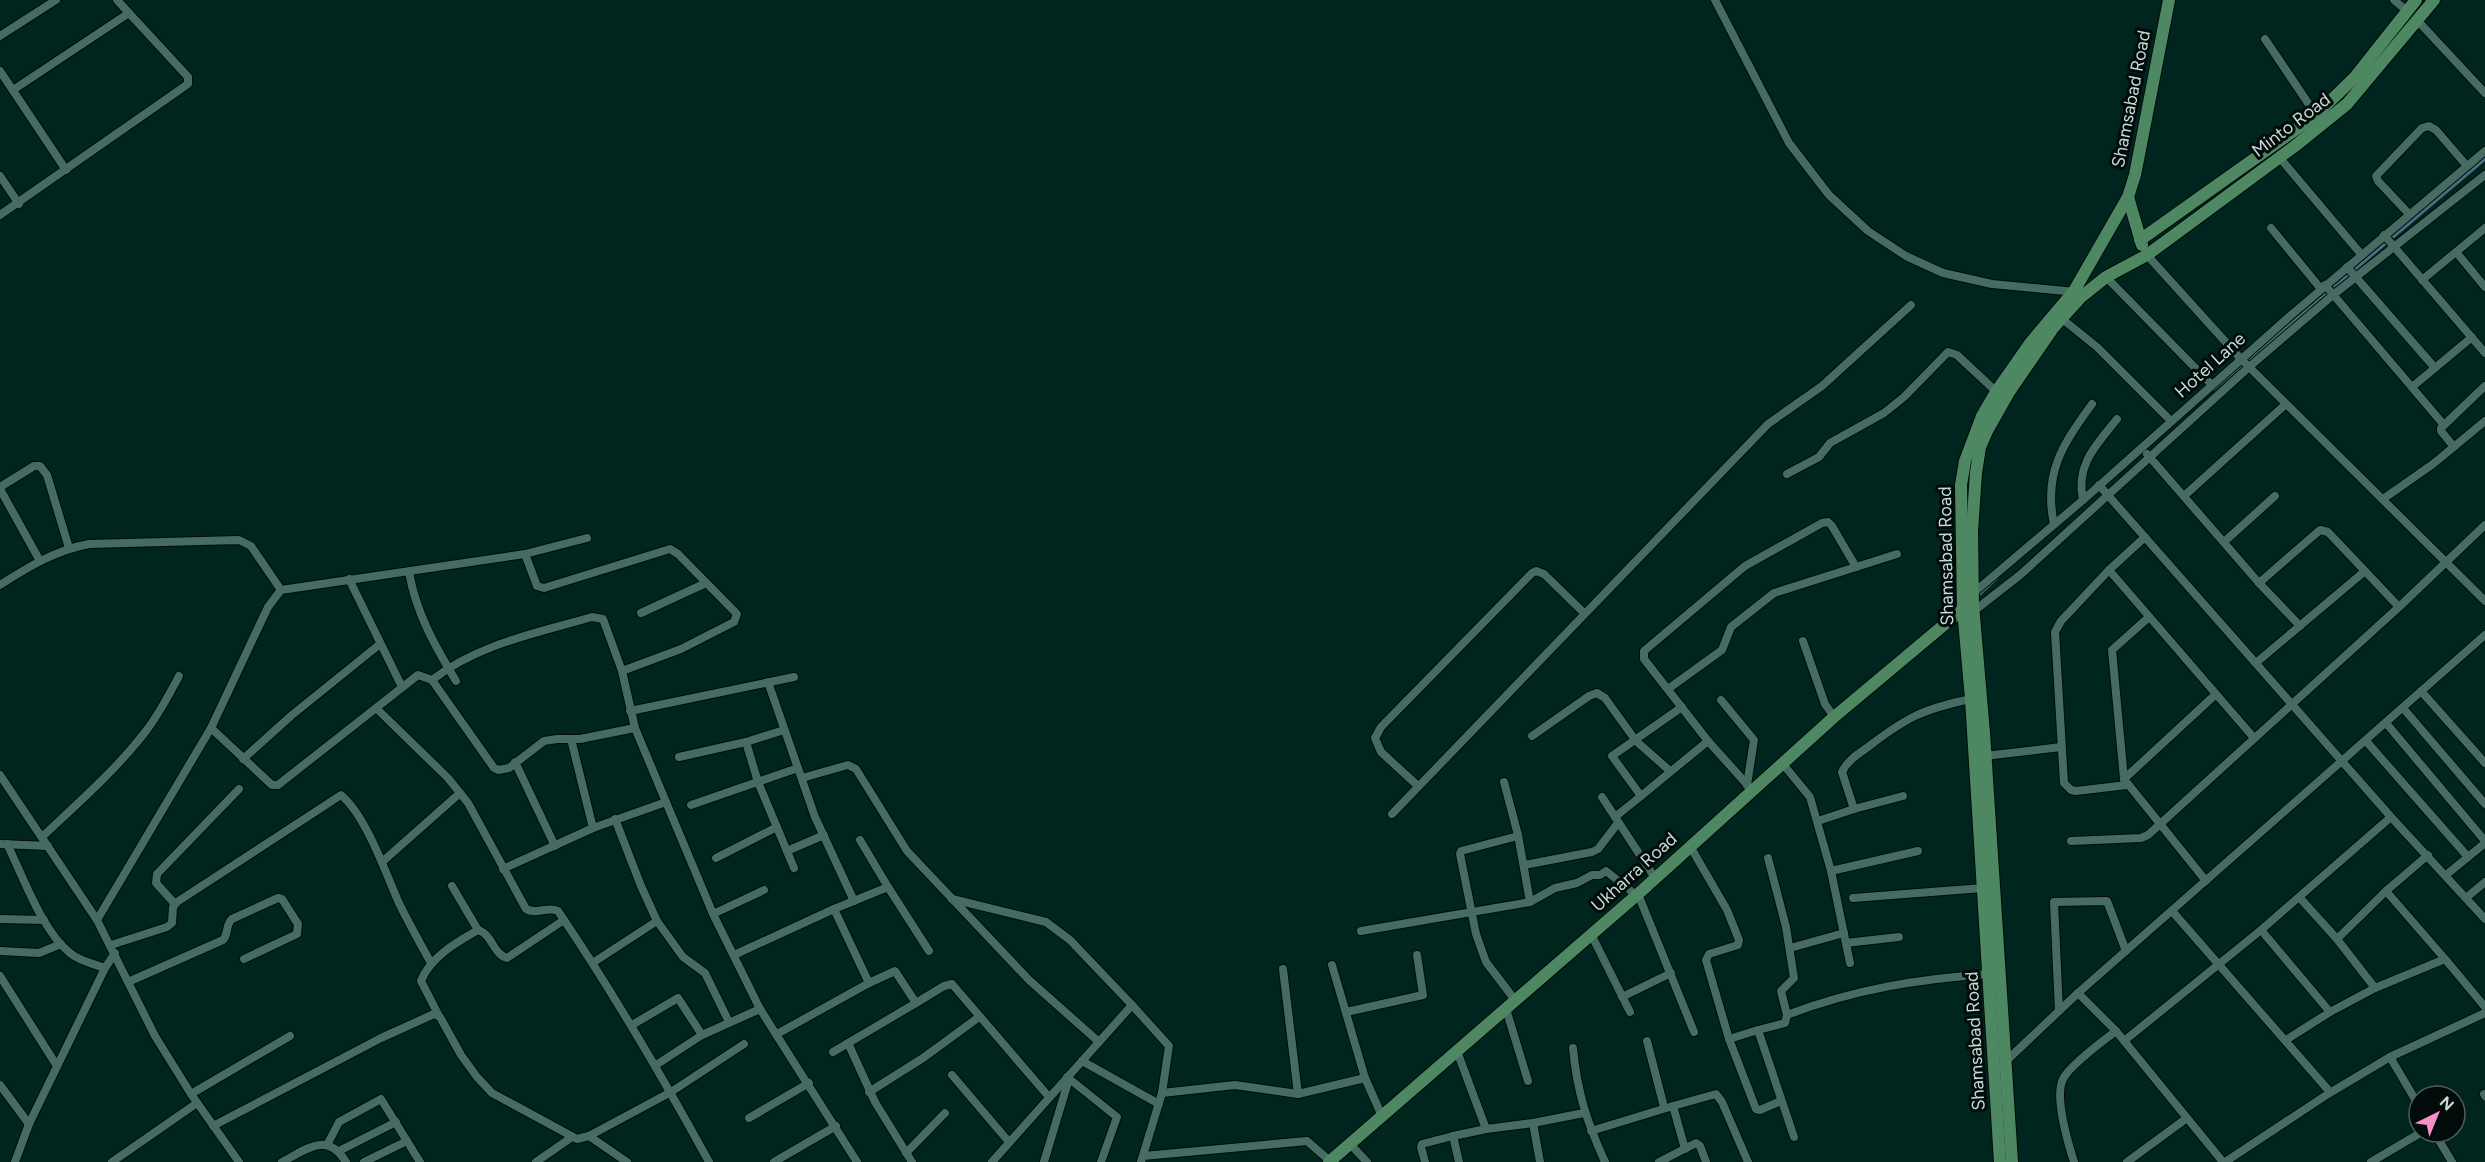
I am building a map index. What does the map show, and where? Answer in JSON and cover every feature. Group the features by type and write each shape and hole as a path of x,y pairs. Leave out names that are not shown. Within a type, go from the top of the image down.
{"main road":[{"name":"Shamsabad Road","path":"2000,1162 1999,1064 1985,756 1967,612 1972,593 1972,531 1977,465 1980,447 2000,396 2077,294 2128,197 2135,175 2169,0"},
{"name":"Minto Road","path":"2140,240 2316,115 2355,76 2416,0"},
{"name":"Minto Road","path":"2077,294 2147,255 2348,104 2434,0"},
{"path":"2128,197 2140,240 2147,255"},
{"name":"Shamsabad Road","path":"2012,1162 1989,974 1960,518 1962,477 1972,437 2045,324 2077,294"},
{"name":"Ukharra Road","path":"1330,1161 1637,895 1750,787 1967,612"}],"street":[{"path":"0,216 188,84 188,77 117,0"},
{"path":"1715,0 1789,143 1829,195 1868,231 1906,256 1943,273 1992,284 2077,294"},
{"path":"2394,0 2407,11"},
{"path":"0,36 53,1"},
{"path":"13,90 129,13"},
{"path":"2416,20 2485,93"},
{"path":"2265,39 2316,115"},
{"path":"0,71 66,170"},
{"path":"2409,214 2376,176 2422,128 2428,126 2436,130 2467,166"},
{"name":"Hotel Lane","path":"1972,593 2083,500 2104,490 2146,452 2171,421 2212,386 2245,363 2323,287 2485,151"},
{"path":"2279,157 2361,254"},
{"path":"1967,612 2020,576 2104,490 2245,363 2485,175"},
{"path":"0,176 19,204"},
{"path":"2271,228 2323,287 2333,295 2444,425"},
{"path":"2422,280 2485,228"},
{"path":"2384,235 2485,353"},
{"path":"2456,252 2485,287"},
{"path":"2147,255 2245,363 2485,601"},
{"path":"2347,267 2435,368"},
{"path":"2106,277 2212,386"},
{"path":"1392,814 1768,424 1815,392 1911,305"},
{"path":"2061,318 2112,361 2171,421"},
{"path":"2412,387 2472,337"},
{"path":"1786,474 1819,456 1830,443 1884,413 1904,397 1948,352 1957,355 2000,396"},
{"path":"2454,447 2441,431 2444,425 2485,386"},
{"path":"2054,524 2050,505 2050,484 2056,461 2092,404"},
{"path":"2184,496 2286,404"},
{"path":"2083,500 2080,484 2084,465 2117,419"},
{"path":"2383,499 2454,447 2485,421"},
{"path":"2146,452 2259,583 2300,626"},
{"path":"40,561 0,488 34,466 40,466 45,470 69,548"},
{"path":"2104,490 2391,817 2485,919"},
{"path":"2224,542 2275,496"},
{"path":"1750,787 1708,741 1644,659 1644,651 1745,566 1825,522 1832,526 1856,567"},
{"path":"2071,841 2141,838 2148,835 2399,607 2485,525"},
{"path":"2259,583 2320,530 2328,532 2399,607"},
{"path":"2145,537 2109,570 2061,621 2055,632 2064,783 2071,790 2125,782 2216,695"},
{"path":"97,920 211,728 268,607 281,590 525,554 587,538"},
{"path":"0,585 40,561 69,548 111,542 239,540 251,546 281,590"},
{"path":"525,554 534,581 540,588 620,565 665,549 678,554 735,610 737,614 734,622 681,649 622,670"},
{"path":"1668,689 1722,650 1731,627 1767,598 1781,590 1898,554"},
{"path":"2109,570 2254,738"},
{"path":"1418,786 1377,747 1375,738 1381,727 1532,573 1536,571 1544,574 1584,613"},
{"path":"2257,662 2365,571"},
{"path":"409,572 418,610 456,681"},
{"path":"349,579 402,687"},
{"path":"641,613 706,583"},
{"path":"432,680 447,667 493,646 597,616 606,622 622,670 635,728 713,914 760,1009 857,1162"},
{"path":"2149,617 2112,650 2125,782 2206,881"},
{"path":"1999,1064 2485,635"},
{"path":"1803,641 1825,704 1834,717"},
{"path":"243,759 292,715 380,644"},
{"path":"211,728 272,785 278,785 418,675 432,680 494,768 504,770 544,741 571,739 635,728"},
{"path":"42,837 88,794 141,737 179,676"},
{"path":"630,711 794,677"},
{"path":"768,682 824,835 854,901"},
{"path":"2421,692 2485,763"},
{"path":"1532,736 1589,696 1597,693 1605,698 1636,741 1670,771"},
{"path":"1721,699 1754,741 1750,787"},
{"path":"1854,809 1842,772 1847,763 1907,718 1927,710 1971,699"},
{"path":"1641,796 1612,758 1682,707"},
{"path":"376,708 468,803 526,909 530,912 557,910 594,962 656,1065 709,1162"},
{"path":"2403,708 2485,804"},
{"path":"2386,723 2485,842 2446,875"},
{"path":"679,757 746,742 784,730"},
{"path":"571,739 593,828"},
{"path":"1524,865 1598,849 1617,820 1641,796 1708,741"},
{"path":"2366,741 2468,857"},
{"path":"746,742 758,782 794,868"},
{"path":"1985,756 2061,747"},
{"path":"515,762 555,846"},
{"path":"1782,763 1810,797 1831,871 1850,963"},
{"path":"802,778 848,765 853,766 903,845 1029,980 1100,1042"},
{"path":"691,805 798,768"},
{"path":"0,775 97,920 155,1036 191,1094 238,1162"},
{"path":"1504,782 1518,836 1530,902"},
{"path":"175,904 156,883 157,874 239,789"},
{"path":"382,862 460,793"},
{"path":"15,1162 29,1125 113,949 167,927 172,923 175,904 338,795 344,796 382,862 399,903 431,963"},
{"path":"1818,821 1903,796"},
{"path":"1602,797 1655,878"},
{"path":"503,869 593,828 666,802"},
{"path":"2124,1041 2300,898 2391,817"},
{"path":"615,819 657,921 683,957 705,973 729,1022"},
{"path":"716,858 777,827"},
{"path":"786,851 824,835"},
{"path":"1515,1000 1486,962 1476,934 1460,852 1518,836"},
{"path":"860,840 929,951"},
{"path":"4,844 48,846"},
{"path":"4,844 44,920 61,944 72,955 105,968"},
{"path":"1690,846 1727,910 1739,940 1738,945 1709,954 1706,960 1729,1039 1756,1109 1760,1110 1781,1101"},
{"path":"1831,871 1918,851"},
{"path":"2337,939 2386,891 2428,855"},
{"path":"1729,1039 1782,1025 1787,1020 1780,994 1794,978 1790,948 1768,858"},
{"path":"1361,931 1530,902 1555,888 1577,883 1606,871 1637,895 1694,1032"},
{"path":"2466,898 2485,882"},
{"path":"452,886 478,930 486,933 501,956 507,958 564,920"},
{"path":"734,956 834,909 888,887"},
{"path":"1853,898 1983,888"},
{"path":"713,914 764,890"},
{"path":"2386,891 2485,1007"},
{"path":"128,982 223,940 232,919 278,898 282,899 298,924 297,934 244,959"},
{"path":"952,898 1046,922 1070,940 1169,1048 1162,1093 1142,1159 1179,1158 1307,1142 1330,1161"},
{"path":"2300,898 2337,939 2375,988"},
{"path":"2059,1011 2054,902 2108,902 2126,951"},
{"path":"834,909 868,982"},
{"path":"2172,911 2330,1092"},
{"path":"0,919 44,920"},
{"path":"594,962 657,921"},
{"path":"478,930 431,963 423,975 422,986 461,1055 492,1093 572,1137 579,1139 589,1136 671,1092 744,1044"},
{"path":"2261,930 2330,1012"},
{"path":"1790,948 1844,933"},
{"path":"1591,934 1630,1012"},
{"path":"1846,943 1899,937"},
{"path":"0,951 39,953 61,944"},
{"path":"1346,1012 1423,995 1417,955"},
{"path":"2286,1040 2330,1012 2375,988 2445,959"},
{"path":"1332,965 1365,1078 1382,1116"},
{"path":"1282,969 1298,1094"},
{"path":"777,1034 868,982 895,970 916,1003"},
{"path":"1622,997 1671,973"},
{"path":"1787,1015 1860,991 1925,979 1989,974"},
{"path":"0,976 57,1066"},
{"path":"833,1052 951,984 1049,1097"},
{"path":"2078,993 2116,1031 2224,1162 2330,1092 2390,1058 2485,1013"},
{"path":"632,1025 678,998 702,1035"},
{"path":"992,1162 1132,1005"},
{"path":"656,1065 702,1035 760,1009"},
{"path":"1506,1009 1528,1081"},
{"path":"213,1126 381,1038 438,1014"},
{"path":"869,1092 923,1058 979,1017"},
{"path":"1758,1030 1794,1137"},
{"path":"2074,1162 2065,1134 2061,1091 2063,1078 2116,1031"},
{"path":"191,1094 290,1036"},
{"path":"1647,1041 1685,1149"},
{"path":"848,1043 869,1092 912,1162"},
{"path":"1573,1048 1576,1080 1584,1113 1605,1162"},
{"path":"1457,1051 1486,1129"},
{"path":"2390,1058 2407,1086"},
{"path":"1082,1061 1159,1104"},
{"path":"952,1075 1009,1142"},
{"path":"1044,1162 1068,1078"},
{"path":"1068,1078 1117,1117 1101,1162"},
{"path":"1162,1093 1235,1085 1298,1094 1365,1078"},
{"path":"749,1118 808,1083"},
{"path":"0,1085 29,1125"},
{"path":"1591,1131 1668,1106 1716,1094 1722,1102 1748,1162"},
{"path":"327,1145 339,1122 380,1099 420,1162"},
{"path":"112,1162 197,1102"},
{"path":"906,1153 945,1113"},
{"path":"1425,1162 1422,1144 1486,1129 1584,1113"},
{"path":"2127,1162 2187,1118"},
{"path":"339,1151 396,1122"},
{"path":"1533,1122 1540,1162"},
{"path":"774,1162 836,1126"},
{"path":"589,1136 627,1162"},
{"path":"1453,1136 1459,1162"},
{"path":"536,1162 572,1137"},
{"path":"364,1162 407,1141"},
{"path":"2371,1162 2407,1141"},
{"path":"1659,1162 1696,1143 1706,1162"},
{"path":"1350,1144 1367,1162"},
{"path":"2441,1144 2452,1162"},
{"path":"282,1162 311,1148 327,1145 339,1151 346,1162"}],"waterway":[{"path":"2214,389 2485,159"},
{"path":"1980,594 1997,578"}]}
